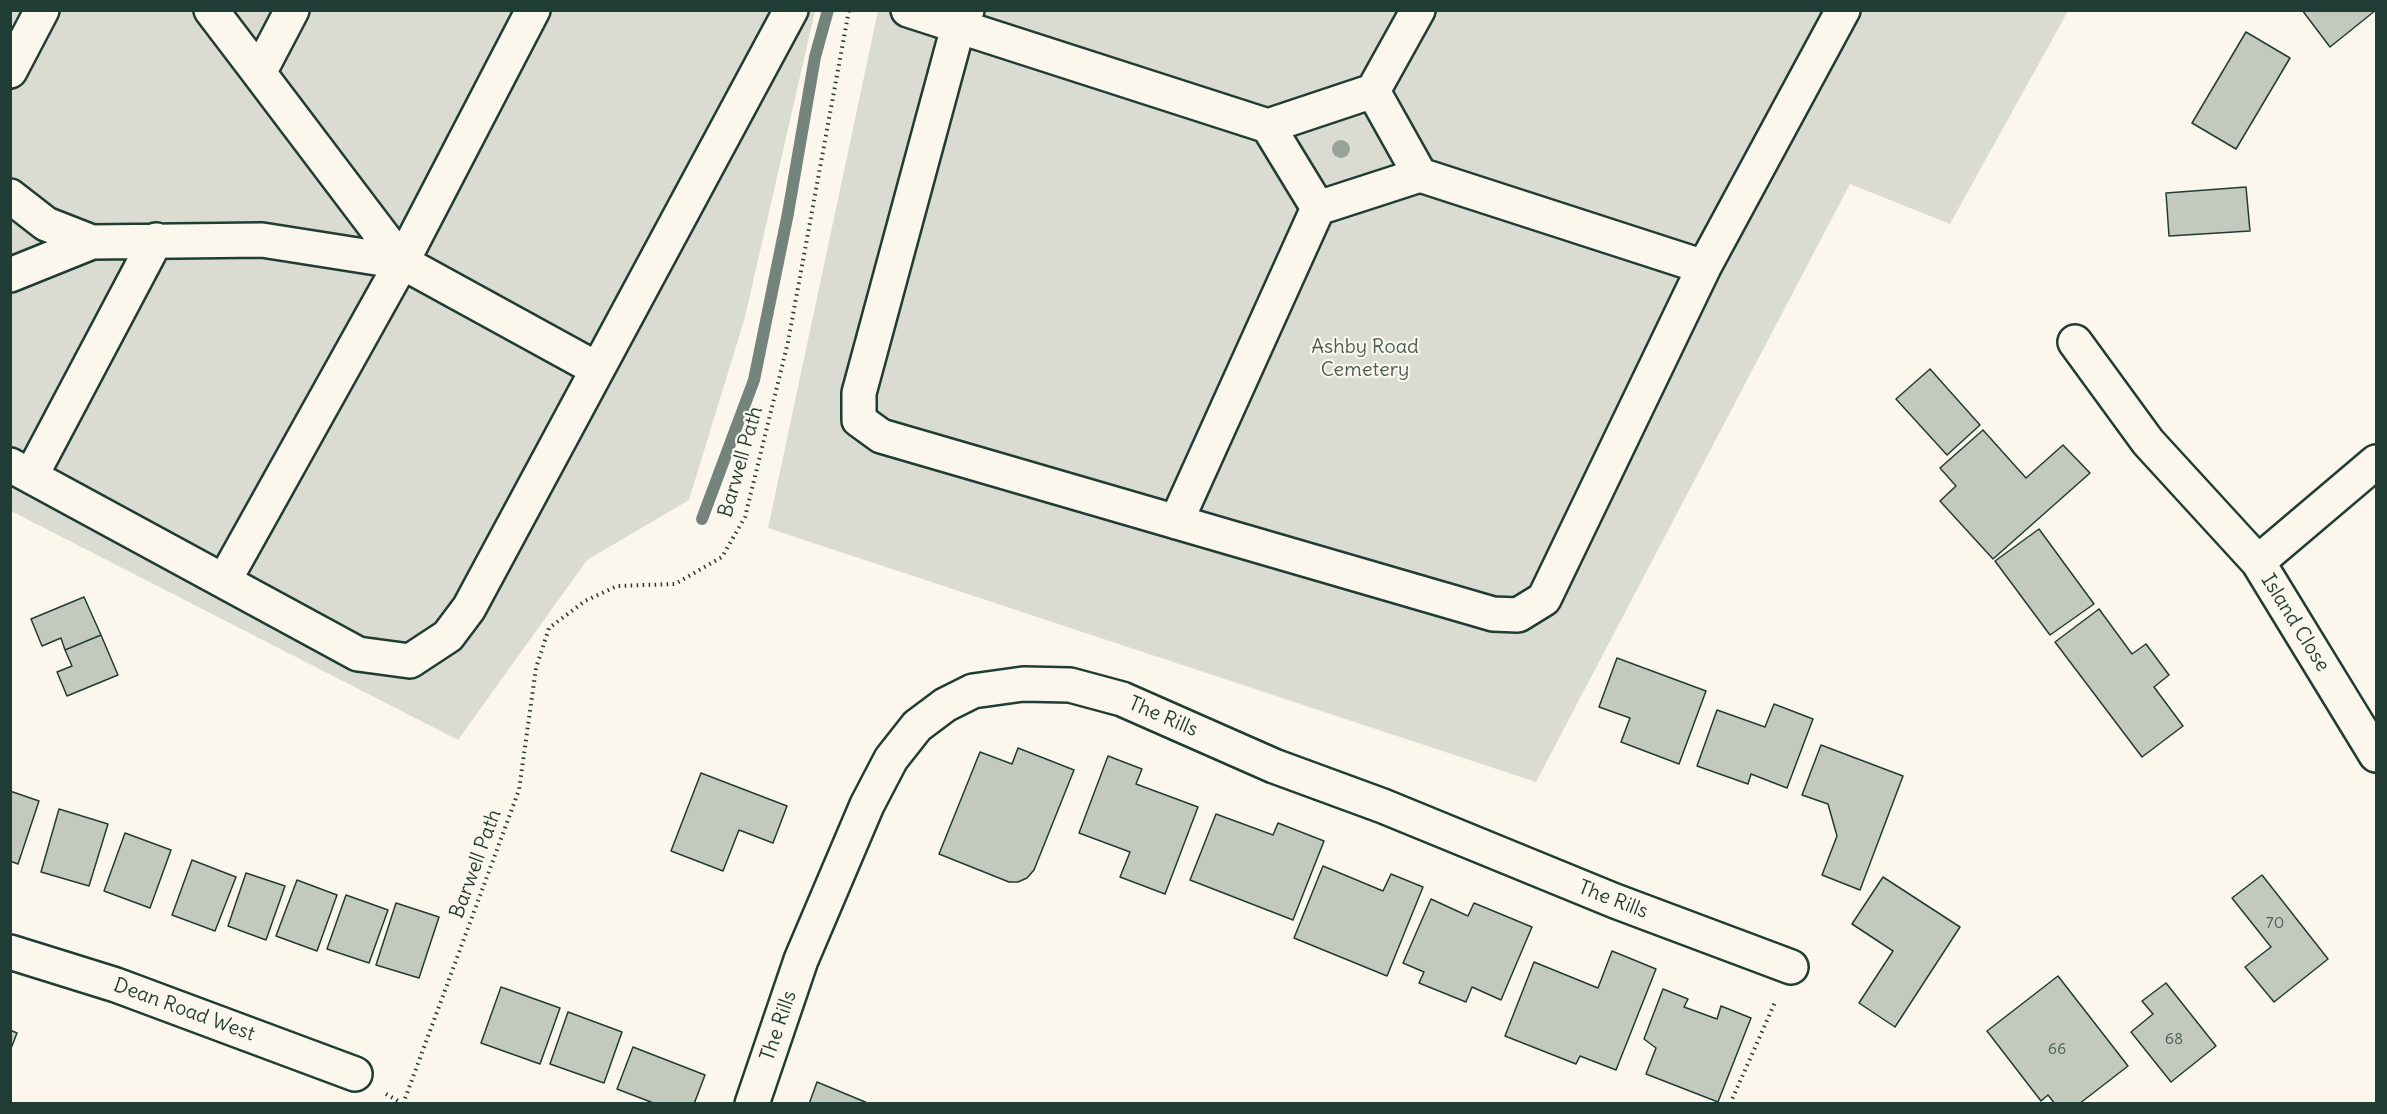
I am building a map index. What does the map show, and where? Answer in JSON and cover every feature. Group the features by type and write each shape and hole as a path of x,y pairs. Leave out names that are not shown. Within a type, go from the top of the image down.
{"street":[{"path":"10,71 42,10"},
{"path":"260,73 292,10"},
{"path":"224,580 402,262 533,10"},
{"path":"156,240 21,470 358,654 410,661 448,636 469,608 791,10"},
{"path":"908,10 963,19 1268,126 1373,91 1418,10"},
{"path":"963,19 859,393 859,420 881,436 1493,614 1518,615 1544,599 1704,267 1843,10"},
{"path":"213,12 402,262"},
{"path":"1373,91 1420,175"},
{"path":"1268,126 1318,208"},
{"path":"1176,522 1318,208 1420,175 1704,267"},
{"path":"10,196 46,224 92,242"},
{"path":"10,275 92,242 262,240 402,262 597,369"},
{"path":"2074,342 2148,442 2258,562"},
{"name":"Island Close","path":"2376,462 2258,562 2376,755"},
{"name":"The Rills","path":"752,1104 801,960 867,805 891,759 917,726 945,705 973,691 1023,684 1070,685 1122,699 1274,766 1383,806 1615,901 1791,967"},
{"name":"Dean Road West","path":"10,952 116,985 355,1074"}],"path":[{"name":"Barwell Path","path":"403,1104 519,790 536,668 549,628 585,601 617,586 675,584 722,557 745,517 788,342 849,10"},
{"path":"1730,1104 1791,967"}],"green space":[{"path":"10,11 815,11 745,317 689,500 587,560 458,740 11,511"},
{"name":"Ashby Road Cemetery","path":"878,11 2068,11 1950,224 1850,184 1536,782 768,528"}],"building":[{"path":"2302,10 2376,10 2330,47"},
{"path":"2246,32 2290,58 2236,149 2192,123"},
{"path":"2246,187 2250,231 2169,236 2166,193"},
{"path":"1930,369 1980,425 1947,455 1896,399"},
{"path":"1983,430 2026,478 2063,445 2090,473 1993,559 1940,501 1956,486 1940,468"},
{"path":"2039,529 2094,604 2050,635 1995,561"},
{"path":"84,597 101,635 65,650 61,638 42,646 31,619"},
{"path":"2099,609 2132,654 2146,644 2169,675 2154,687 2183,726 2142,757 2055,642"},
{"path":"101,635 118,675 67,696 57,672 72,666 65,650"},
{"path":"1617,658 1706,691 1679,764 1621,742 1630,718 1599,707"},
{"path":"1774,704 1813,719 1787,788 1751,774 1748,784 1697,766 1717,710 1765,727"},
{"path":"1821,745 1903,776 1860,890 1822,875 1837,836 1828,804 1802,795"},
{"path":"1018,748 1074,770 1034,870 1027,878 1018,882 1009,882 939,854 980,752 1012,764"},
{"path":"1108,756 1142,769 1136,784 1198,807 1165,894 1120,877 1130,852 1079,833"},
{"path":"701,773 787,806 773,843 739,830 723,871 671,851"},
{"path":"10,791 39,801 18,864 10,861"},
{"path":"59,809 108,824 89,886 41,872"},
{"path":"1216,814 1273,835 1278,823 1324,841 1293,920 1190,880"},
{"path":"125,833 171,850 150,908 104,891"},
{"path":"192,860 236,877 215,931 172,915"},
{"path":"1323,866 1383,891 1391,874 1423,887 1387,976 1294,938"},
{"path":"246,873 285,886 266,940 228,926"},
{"path":"2262,875 2328,959 2274,1002 2245,967 2271,947 2232,898"},
{"path":"1883,877 1960,927 1895,1027 1859,1003 1893,951 1852,924"},
{"path":"297,880 337,895 317,951 276,936"},
{"path":"346,895 388,910 369,963 327,949"},
{"path":"1431,899 1468,916 1474,903 1532,927 1501,1000 1472,987 1466,1002 1419,983 1424,972 1403,963"},
{"path":"396,903 439,917 419,978 376,965"},
{"path":"1612,951 1656,969 1616,1070 1580,1056 1576,1064 1505,1036 1534,962 1598,988"},
{"path":"2058,976 2128,1066 2079,1104 2055,1104 2048,1095 2041,1101 1987,1031"},
{"path":"2166,983 2216,1046 2171,1082 2131,1032 2153,1014 2142,1001"},
{"path":"501,987 560,1008 540,1064 481,1043"},
{"path":"1663,989 1688,999 1684,1007 1717,1019 1721,1006 1751,1018 1718,1102 1646,1074 1656,1048 1644,1039"},
{"path":"568,1012 622,1032 604,1083 550,1064"},
{"path":"10,1030 17,1033 10,1051"},
{"path":"633,1047 705,1075 694,1104 656,1104 617,1089"},
{"path":"817,1082 870,1104 809,1104"}],"waterway":[{"path":"702,519 754,380 788,213 815,57 828,10"}]}
